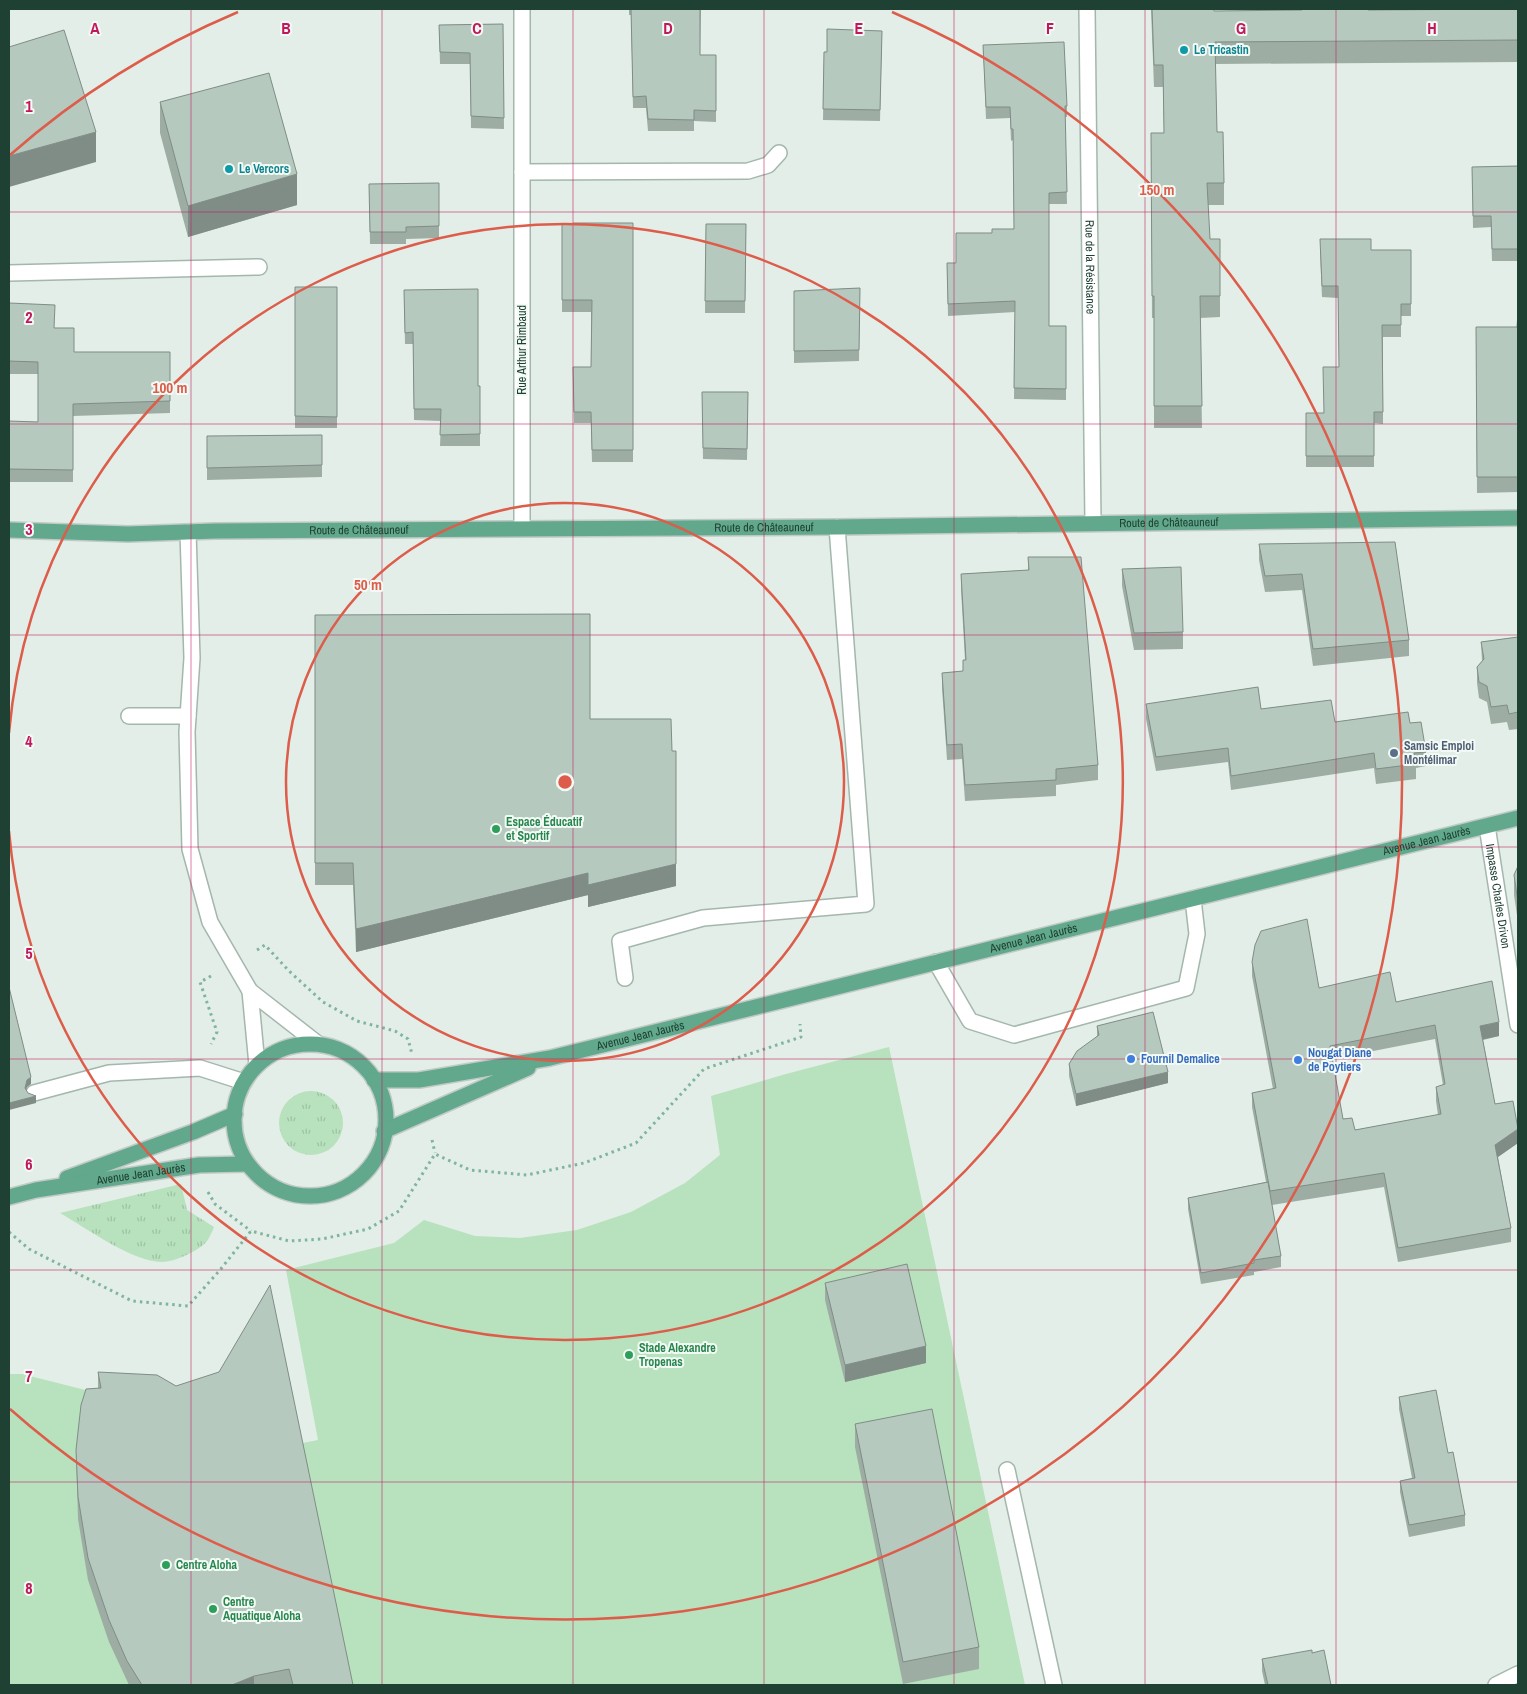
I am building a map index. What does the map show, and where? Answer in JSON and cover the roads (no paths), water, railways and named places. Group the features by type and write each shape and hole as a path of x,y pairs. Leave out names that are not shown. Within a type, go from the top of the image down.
{"main road":[{"name":"Route de Châteauneuf","path":"9,530 128,534 1518,518"},
{"name":"Avenue Jean Jaurès","path":"374,1080 419,1080 550,1058 1518,818"},
{"path":"318,1044 340,1050 359,1063 374,1080 383,1101 386,1124 381,1147 370,1168 352,1184 331,1194 307,1197 284,1192 264,1181 247,1164 237,1143 234,1114 236,1101 244,1082 257,1065 274,1053 295,1046 318,1044"},
{"name":"Avenue Jean Jaurès","path":"384,1131 550,1058"},
{"name":"Avenue Jean Jaurès","path":"36,1190 193,1132 234,1114"},
{"name":"Avenue Jean Jaurès","path":"9,1197 36,1190 199,1164 247,1164"}],"street":[{"name":"Rue Arthur Rimbaud","path":"522,9 522,528"},
{"name":"Rue de la Résistance","path":"1087,9 1092,523"},
{"path":"522,172 748,171 768,165 779,153"},
{"path":"9,274 259,267"},
{"path":"625,978 620,941 703,918 866,904 837,526"},
{"path":"188,532 192,658 188,716 190,849 210,922 250,992 318,1044"},
{"path":"129,716 188,716"},
{"name":"Impasse Charles Drivon","path":"1487,826 1518,1025"},
{"path":"936,962 970,1021 1014,1035 1186,988 1197,934 1192,899"},
{"path":"250,992 257,1065"},
{"path":"34,1093 109,1073 200,1068 244,1082"},
{"path":"1007,1470 1054,1685"},
{"path":"1496,1685 1518,1674"}],"place":[{"name":"Le Tricastin","path":"1184,50"},
{"name":"Le Vercors","path":"229,169"},
{"name":"Samsic Emploi Montélimar","path":"1394,753"},
{"name":"Espace Éducatif et Sportif","path":"496,829"},
{"name":"Fournil Demalice","path":"1131,1059"},
{"name":"Nougat Diane de Poytiers","path":"1298,1060"},
{"name":"Stade Alexandre Tropenas","path":"629,1355"},
{"name":"Centre Aloha","path":"166,1565"},
{"name":"Centre Aquatique Aloha","path":"213,1609"}]}
